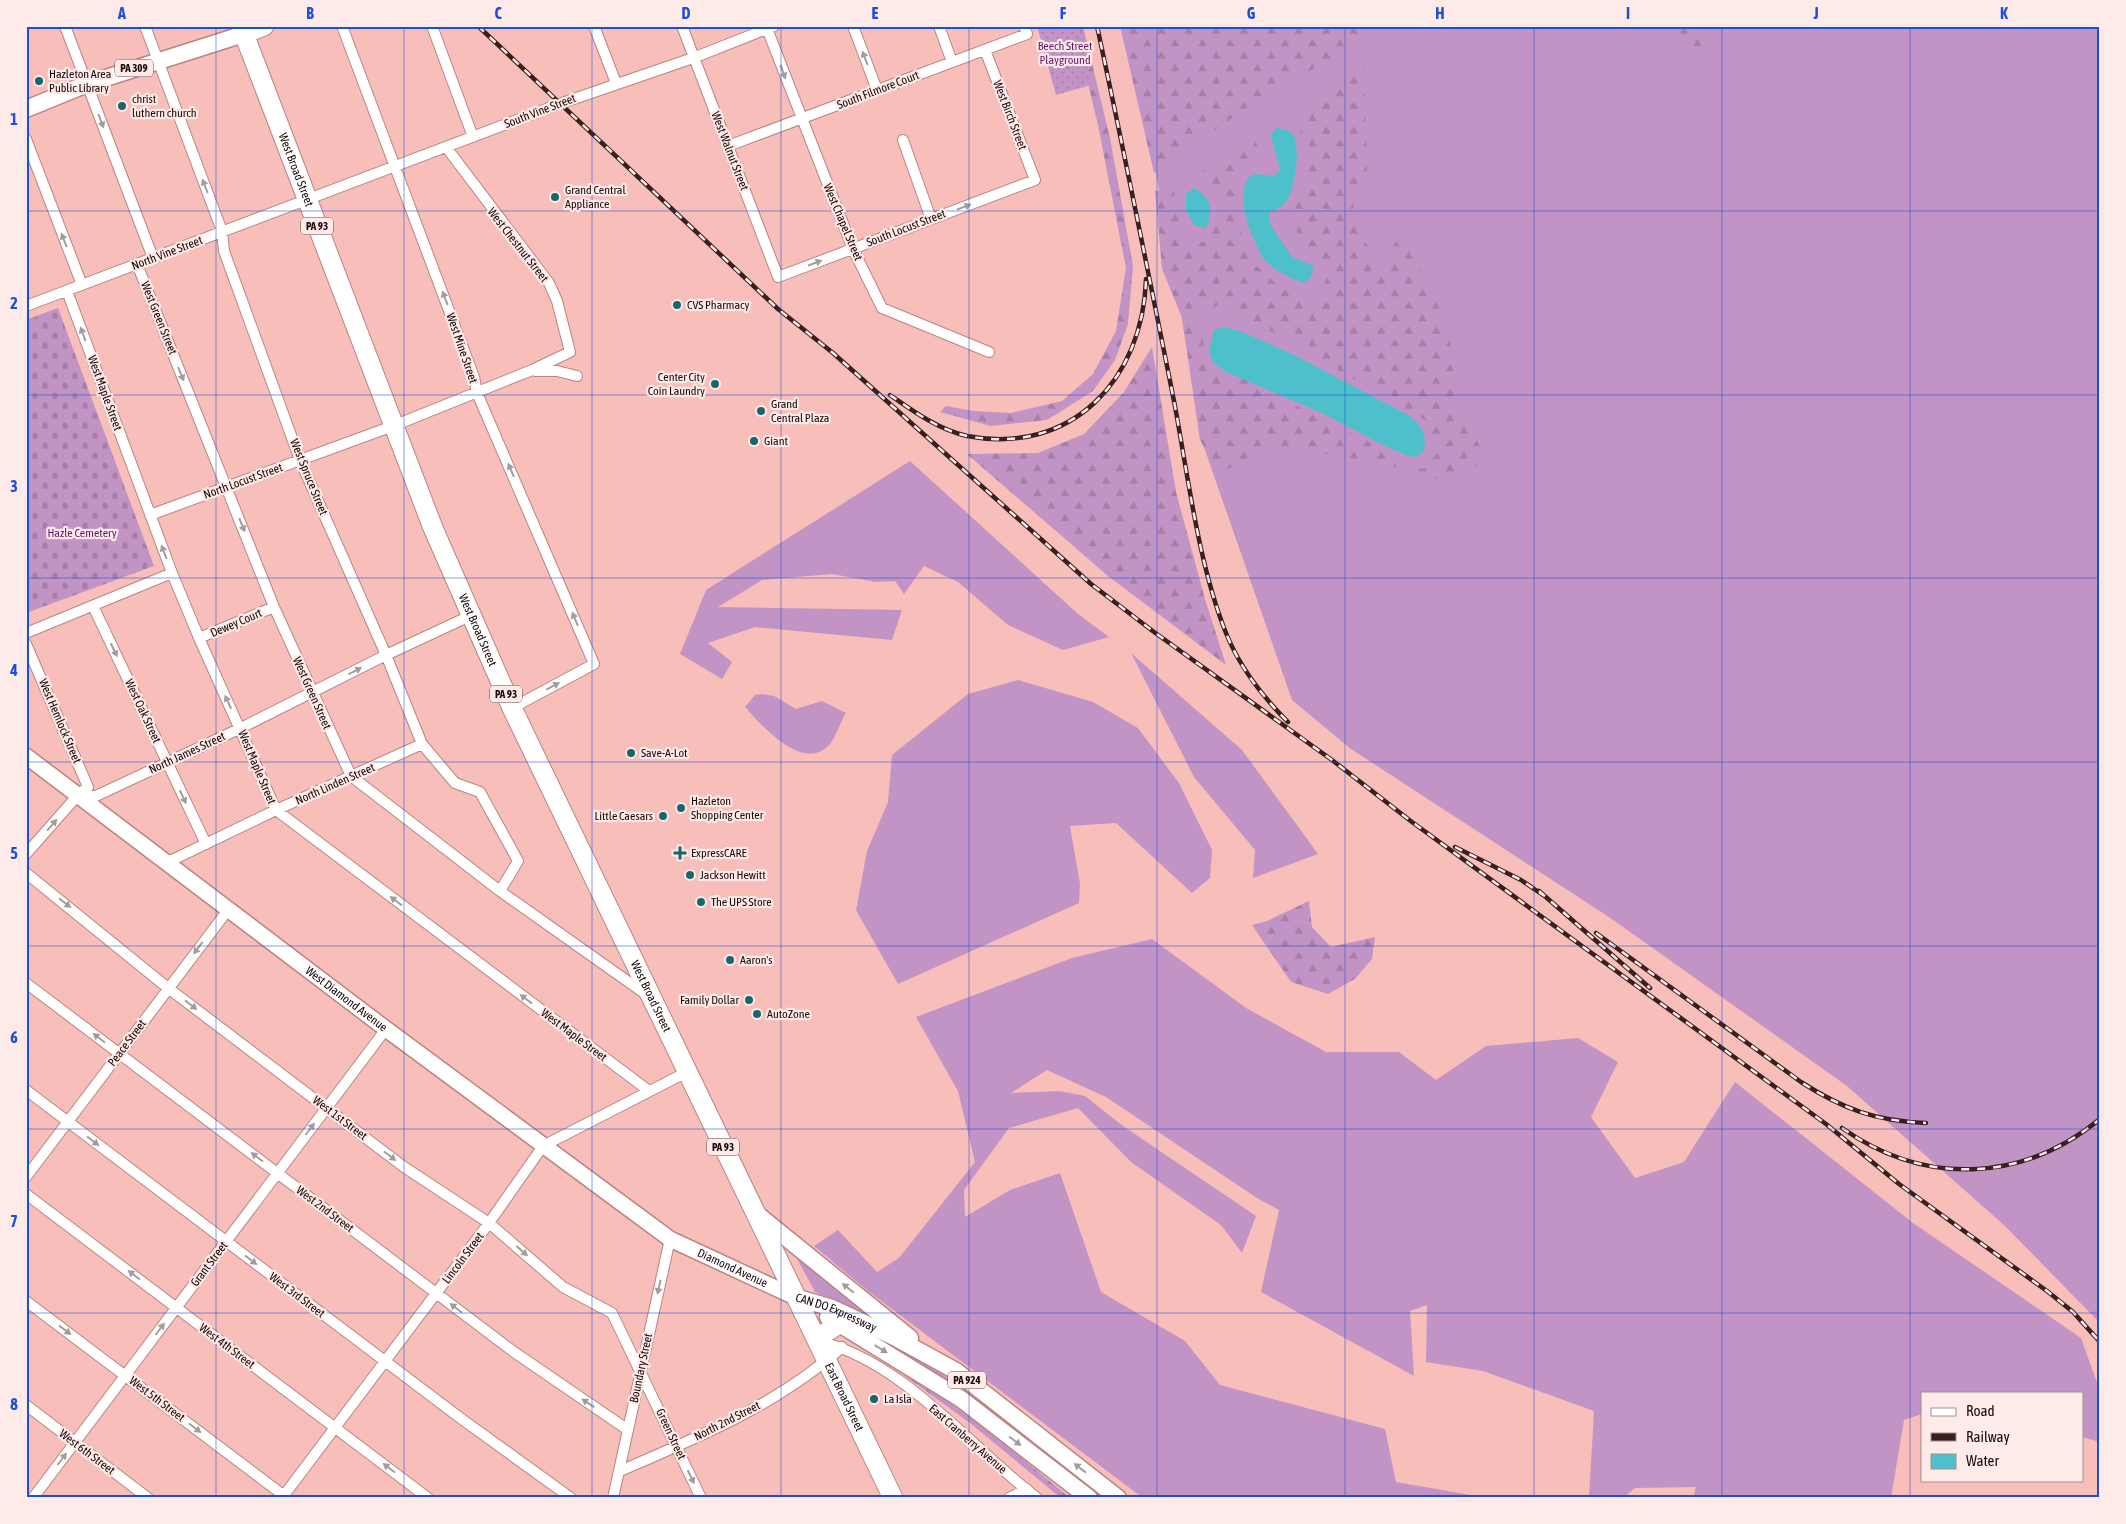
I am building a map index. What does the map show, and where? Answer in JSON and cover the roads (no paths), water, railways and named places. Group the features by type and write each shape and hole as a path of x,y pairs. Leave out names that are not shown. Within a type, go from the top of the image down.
{"highway":[{"name":"PA 309","path":"243,30 264,26"},
{"name":"West Broad Street","path":"243,30 393,426 434,528 512,708 649,997 758,1215 795,1298"},
{"name":"East Broad Street","path":"795,1298 893,1498"},
{"path":"817,1340 839,1324"}],"main road":[{"name":"PA 309","path":"26,109 87,84 243,30"},
{"path":"758,1215 913,1341 956,1372"},
{"name":"CAN DO Expressway","path":"795,1298 960,1399 1089,1498"},
{"name":"CAN DO Expressway","path":"795,1298 832,1308 894,1337 956,1372 1118,1498"}],"street":[{"path":"65,26 153,258"},
{"name":"West Spruce Street","path":"145,26 222,231 224,251 300,460 386,655 422,744 455,783 480,792 518,861 500,891"},
{"name":"West Mine Street","path":"342,26 474,377 477,393 594,664 512,708"},
{"path":"432,26 473,136"},
{"path":"594,26 616,83"},
{"name":"West Walnut Street","path":"682,26 778,277"},
{"path":"853,26 877,90"},
{"path":"939,26 952,62"},
{"name":"South Vine Street","path":"307,199 616,83 693,58 769,27"},
{"name":"West Chapel Street","path":"769,27 801,119 853,249 882,308 989,352"},
{"name":"South Filmore Court","path":"728,146 986,50 1025,30"},
{"name":"West Birch Street","path":"986,50 1035,180"},
{"path":"26,139 82,285"},
{"path":"903,140 931,219"},
{"name":"West Chestnut Street","path":"446,147 549,283 557,301 570,352 532,370"},
{"name":"South Locust Street","path":"778,277 1035,180"},
{"name":"North Vine Street","path":"26,306 307,199"},
{"name":"West Green Street","path":"138,264 274,607 311,692 351,776 500,891 649,997"},
{"name":"West Maple Street","path":"67,291 172,573 276,810 649,1091"},
{"path":"393,426 532,370 577,376"},
{"name":"North Locust Street","path":"150,515 393,426"},
{"path":"26,633 172,573"},
{"name":"West Oak Street","path":"94,606 206,844"},
{"name":"Dewey Court","path":"199,638 274,607"},
{"name":"North James Street","path":"78,795 96,796 241,728 386,655 472,615"},
{"name":"West Hemlock Street","path":"26,644 88,786 78,795"},
{"name":"North Linden Street","path":"166,863 276,810 422,744"},
{"name":"West Diamond Avenue","path":"26,756 386,1029 670,1239"},
{"path":"26,854 78,795"},
{"name":"West 1st Street","path":"26,873 168,988 404,1167 489,1223 563,1287 612,1313 640,1370"},
{"name":"Peace Street","path":"26,1177 228,910"},
{"name":"West 2nd Street","path":"26,983 514,1352 628,1430"},
{"name":"Grant Street","path":"33,1498 386,1029"},
{"name":"Lincoln Street","path":"284,1497 489,1223 543,1146 687,1072"},
{"name":"West 3rd Street","path":"26,1090 385,1362 571,1498"},
{"name":"West 4th Street","path":"26,1194 428,1498"},
{"name":"Diamond Avenue","path":"670,1239 795,1298"},
{"name":"Boundary Street","path":"614,1498 640,1370 670,1239"},
{"name":"West 5th Street","path":"26,1300 284,1497"},
{"name":"East Cranberry Avenue","path":"817,1340 842,1347 906,1384 1037,1498"},
{"name":"North 2nd Street","path":"620,1472 749,1412 827,1360 842,1347"},
{"name":"Green Street","path":"640,1370 701,1498"},
{"name":"West 6th Street","path":"26,1405 148,1498"},
{"path":"1009,1498 1026,1490"}],"water":[{"path":"1276,128 1288,130 1293,135 1297,149 1297,159 1294,181 1288,199 1279,208 1270,212 1269,219 1273,229 1292,257 1314,266 1310,278 1304,283 1277,271 1263,257 1244,210 1244,193 1248,177 1256,174 1274,176 1280,170 1271,136"},
{"path":"1195,188 1205,197 1210,205 1210,215 1206,228 1194,225 1186,210 1186,193"},
{"path":"1224,327 1240,331 1294,355 1408,415 1417,423 1424,434 1424,450 1417,456 1411,457 1385,446 1322,413 1226,372 1213,362 1209,352 1214,330"}],"railway":[{"path":"478,26 778,309 833,353 1091,584 1154,632 1332,760 1412,822 1826,1124 1899,1184 2047,1291 2073,1312 2100,1342"},
{"path":"1097,26 1127,167 1208,578 1226,633 1238,658 1261,692 1288,722"},
{"path":"890,395 936,425 967,436 1005,439 1039,434 1069,421 1095,402 1116,378 1132,349 1142,315 1146,279"},
{"path":"1455,847 1521,880 1543,895"},
{"path":"1539,891 1650,988"},
{"path":"1596,933 1801,1082 1831,1100 1860,1112 1891,1120 1926,1123"},
{"path":"1842,1128 1873,1147 1906,1160 1939,1168 1972,1169 2006,1165 2038,1156 2070,1140 2100,1119"}],"place":[{"name":"Hazleton Area Public Library","path":"39,81"},
{"name":"christ luthern church","path":"122,106"},
{"name":"Grand Central Appliance","path":"555,197"},
{"name":"CVS Pharmacy","path":"677,305"},
{"name":"Center City Coin Laundry","path":"715,384"},
{"name":"Grand Central Plaza","path":"761,411"},
{"name":"Giant","path":"754,441"},
{"name":"Save-A-Lot","path":"631,753"},
{"name":"Hazleton Shopping Center","path":"681,808"},
{"name":"Little Caesars","path":"663,816"},
{"name":"ExpressCARE","path":"680,853"},
{"name":"Jackson Hewitt","path":"690,875"},
{"name":"The UPS Store","path":"701,902"},
{"name":"Aaron's","path":"730,960"},
{"name":"Family Dollar","path":"749,1000"},
{"name":"AutoZone","path":"757,1014"},
{"name":"La Isla","path":"874,1399"}],"park label":[{"name":"Beech Street Playground","path":"1065,53"},
{"name":"Hazle Cemetery","path":"82,533"}]}
